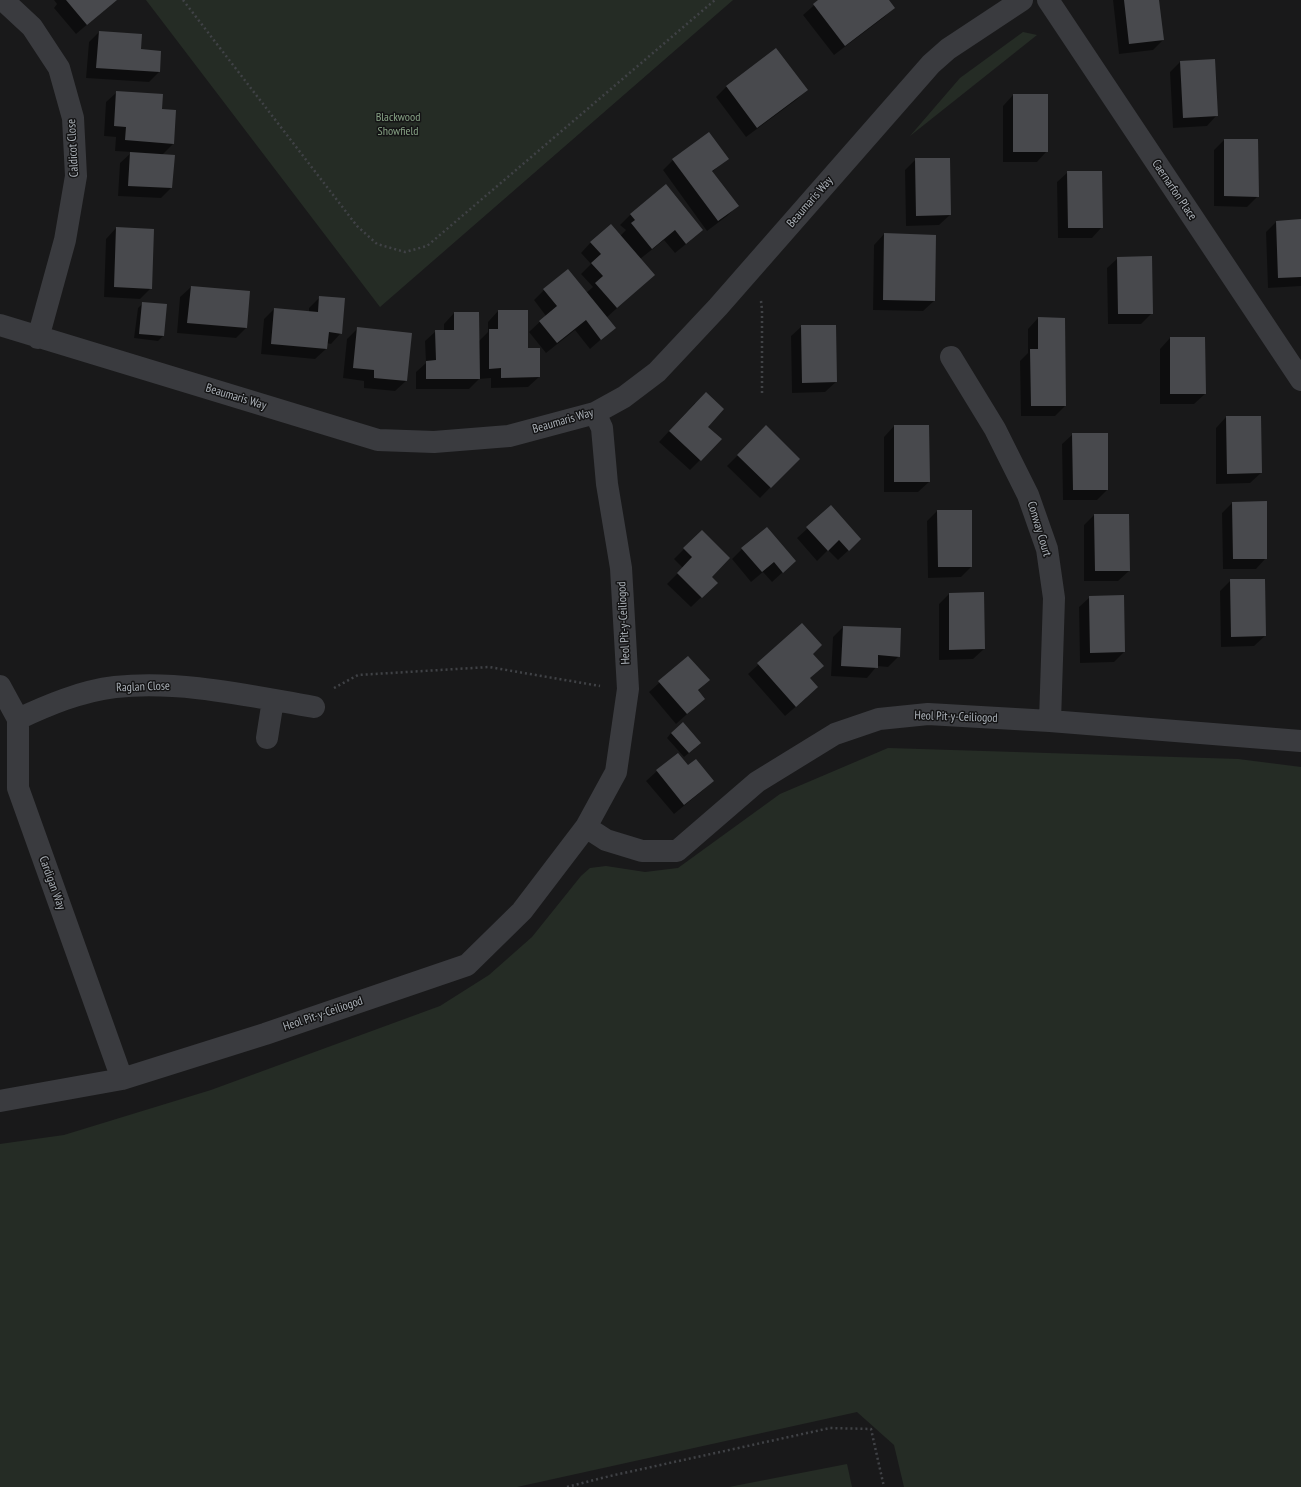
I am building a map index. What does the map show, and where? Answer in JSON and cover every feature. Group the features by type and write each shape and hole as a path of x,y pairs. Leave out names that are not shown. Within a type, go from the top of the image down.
{"street":[{"name":"Caldicot Close","path":"3,0 32,27 60,68 73,118 76,176 65,240 38,338"},
{"name":"Beaumaris Way","path":"0,325 38,338 378,440 434,442 509,436 595,413 624,397 657,372 740,282 932,64 948,49 1022,0"},
{"name":"Caernarfon Place","path":"1048,0 1301,380"},
{"name":"Conway Court","path":"951,357 995,429 1028,495 1047,549 1054,598 1050,721"},
{"name":"Heol Pit-y-Ceiliogod","path":"0,1101 122,1079 265,1034 468,965 522,911 586,827 616,772 628,689 621,568 607,484 602,428 595,413"},
{"name":"Raglan Close","path":"18,719 78,695 114,687 158,685 206,689 314,707"},
{"name":"Cardigan Way","path":"0,686 18,719 18,788 122,1079"},
{"path":"267,738 273,700"},
{"name":"Heol Pit-y-Ceiliogod","path":"586,827 606,840 642,851 676,851 757,782 835,734 879,718 928,714 1050,721 1301,740"}],"path":[{"path":"183,0 357,226 377,244 405,252 427,246 715,0"},
{"path":"740,282 760,300 761,305 762,393"},
{"path":"314,707 326,692 358,675 489,667 603,687 628,689"},
{"path":"567,1487 618,1474 830,1428 871,1429 884,1487"}],"green space":[{"name":"Blackwood Showfield","path":"146,0 733,0 380,307"},
{"path":"1023,32 1037,35 910,136 960,78"},
{"path":"888,748 1238,759 1301,767 1301,1487 904,1487 894,1445 857,1412 517,1487 0,1487 0,1144 64,1135 211,1090 440,1006 489,975 532,937 581,876 590,868 606,866 645,872 678,868 780,794"},
{"path":"847,1464 852,1487 729,1487"}],"building":[{"path":"66,0 117,0 87,25"},
{"path":"818,0 889,0 895,8 845,46 813,4"},
{"path":"1124,0 1159,0 1164,40 1129,44"},
{"path":"99,31 142,34 141,49 161,51 160,72 96,68"},
{"path":"776,48 808,90 757,128 726,86"},
{"path":"1215,59 1218,116 1183,118 1180,61"},
{"path":"116,91 163,94 162,109 176,110 174,144 125,140 126,127 114,126"},
{"path":"1013,94 1048,94 1048,152 1013,152"},
{"path":"709,132 729,159 712,171 739,206 718,221 672,159"},
{"path":"1224,139 1258,139 1259,197 1224,196"},
{"path":"130,152 175,155 172,188 128,186"},
{"path":"915,158 950,158 951,215 916,216"},
{"path":"1067,171 1102,171 1103,228 1068,228"},
{"path":"666,184 703,230 686,244 675,230 652,249 631,223 635,220 630,214"},
{"path":"1301,219 1301,277 1278,278 1276,221"},
{"path":"611,224 655,275 617,308 595,283 603,276 591,263 601,254 590,242"},
{"path":"116,227 154,229 152,289 114,287"},
{"path":"884,233 936,235 935,301 883,300"},
{"path":"1152,256 1153,314 1118,314 1117,257"},
{"path":"568,269 616,328 601,340 586,320 557,343 539,321 557,306 543,289"},
{"path":"191,286 250,291 247,328 187,323"},
{"path":"319,296 345,298 342,334 329,332 327,349 271,344 274,308 318,312"},
{"path":"142,302 167,304 164,336 139,334"},
{"path":"498,310 528,310 528,348 540,348 540,377 501,378 501,368 489,369 489,329 498,329"},
{"path":"454,312 479,312 480,379 426,379 426,361 436,360 435,330 454,330"},
{"path":"1038,317 1065,318 1066,406 1031,406 1030,349 1038,349"},
{"path":"801,325 836,325 837,382 802,383"},
{"path":"357,327 412,333 407,381 374,378 374,370 353,368"},
{"path":"1170,337 1205,337 1206,394 1170,394"},
{"path":"706,392 724,409 708,427 722,439 701,461 669,431"},
{"path":"1226,416 1261,416 1262,473 1227,474"},
{"path":"766,425 800,459 771,488 737,455"},
{"path":"894,425 929,425 930,482 894,482"},
{"path":"1072,433 1108,433 1108,490 1073,490"},
{"path":"1267,501 1267,559 1233,559 1232,502"},
{"path":"831,505 861,539 849,551 839,540 828,551 806,527"},
{"path":"937,510 972,510 972,567 938,567"},
{"path":"1094,514 1129,514 1130,571 1095,571"},
{"path":"767,527 796,561 783,573 774,562 762,572 741,548"},
{"path":"702,530 730,558 712,577 718,583 702,598 677,573 692,557 683,548"},
{"path":"1230,579 1265,579 1266,636 1231,637"},
{"path":"984,592 985,649 949,650 949,593"},
{"path":"1124,595 1125,652 1090,653 1089,596"},
{"path":"802,623 822,645 813,654 824,666 810,678 818,687 796,707 757,663"},
{"path":"843,626 901,628 900,657 878,655 878,668 841,666"},
{"path":"688,656 710,680 698,690 705,699 687,714 658,681"},
{"path":"683,722 701,743 689,753 671,733"},
{"path":"678,753 688,765 696,759 714,781 684,805 656,770"}]}
